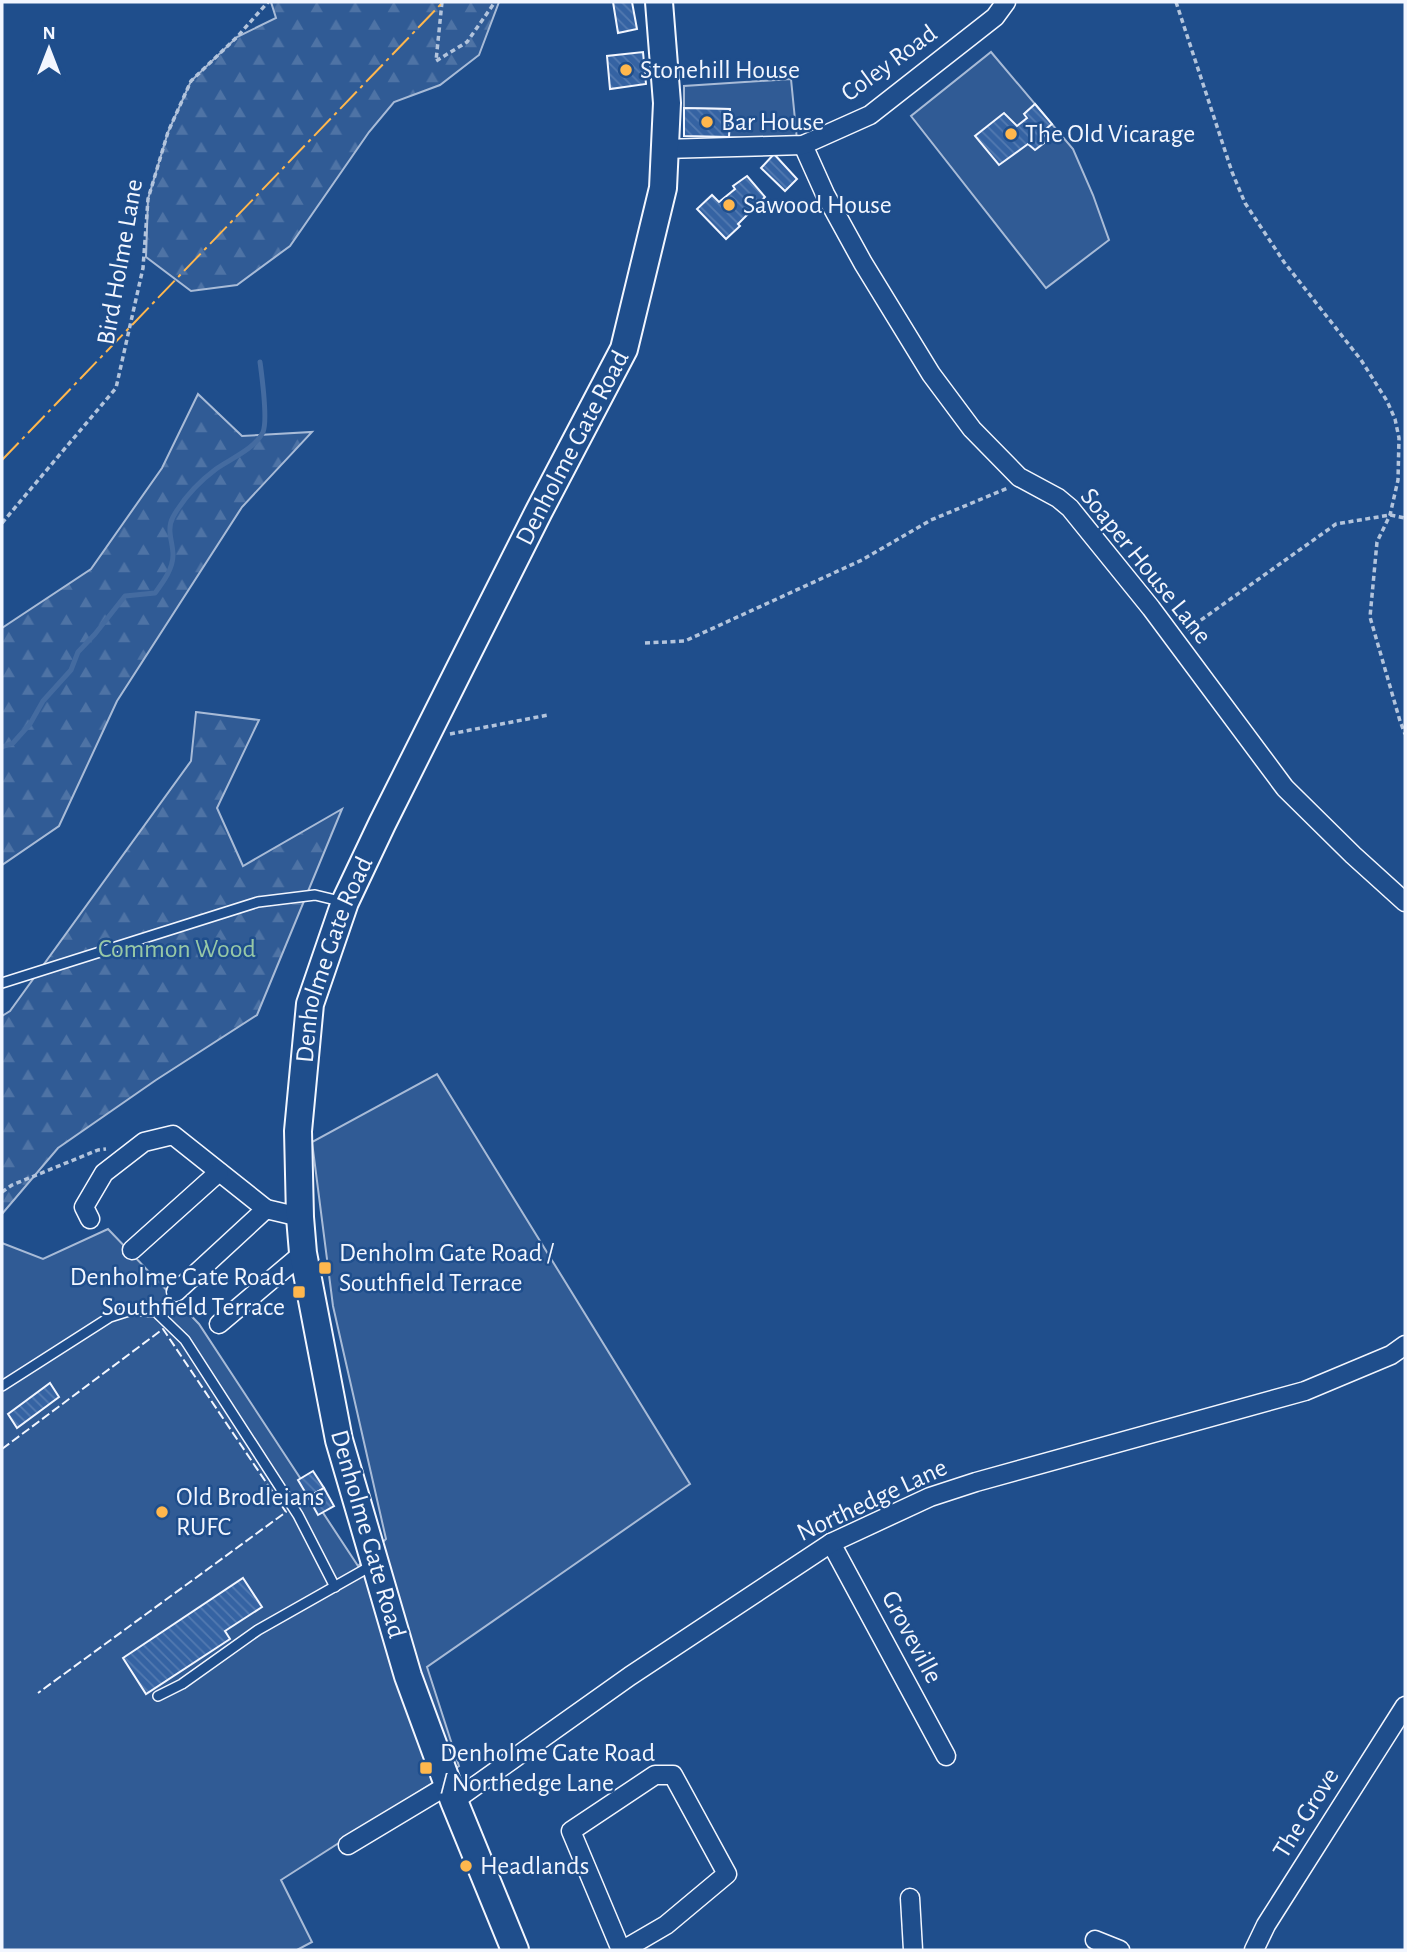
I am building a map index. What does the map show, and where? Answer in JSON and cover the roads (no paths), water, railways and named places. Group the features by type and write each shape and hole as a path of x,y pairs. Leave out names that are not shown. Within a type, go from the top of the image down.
{"main road":[{"name":"Denholme Gate Road","path":"515,1950 451,1793 408,1676 339,1440 303,1253 298,1132 310,1004 345,902 424,738 624,349 663,188 667,103 659,2"}],"street":[{"name":"Coley Road","path":"664,149 803,145 870,115 995,17 1006,2"},
{"name":"Soaper House Lane","path":"803,145 825,194 863,263 931,374 972,429 1019,477 1058,498 1070,508 1151,608 1285,788 1405,902"},
{"path":"90,1219 84,1207 104,1173 144,1142 173,1135 266,1209 300,1217"},
{"path":"132,1250 219,1171"},
{"path":"176,1293 266,1209"},
{"path":"219,1324 303,1253"},
{"name":"Northedge Lane","path":"348,1844 451,1793 831,1543 930,1497 1305,1391 1391,1355 1405,1345"},
{"name":"Groveville","path":"831,1543 946,1756"},
{"name":"The Grove","path":"1254,1950 1266,1925 1405,1706"},
{"path":"655,1775 673,1775 727,1874 666,1925 622,1950 571,1831 655,1775"},
{"path":"910,1898 913,1950"},
{"path":"1095,1940 1120,1950"}],"lane":[{"path":"2,983 258,902 314,895 345,902"},
{"path":"2,1386 110,1317 132,1310 156,1312 185,1340 298,1516 335,1587"},
{"path":"158,1696 181,1684 257,1630 375,1564"}],"waterway":[{"path":"2,747 13,743 30,724 43,701 71,670 78,652 125,596 155,593 171,565 173,555 170,527 177,510 204,479 248,449 259,438 263,432 265,418 260,362"}],"place":[{"name":"Stonehill House","path":"626,70"},
{"name":"Bar House","path":"707,122"},
{"name":"The Old Vicarage","path":"1011,134"},
{"name":"Sawood House","path":"729,205"},
{"name":"Denholm Gate Road / Southfield Terrace","path":"325,1268"},
{"name":"Denholme Gate Road Southfield Terrace","path":"299,1292"},
{"name":"Old Brodleians RUFC","path":"162,1512"},
{"name":"Denholme Gate Road / Northedge Lane","path":"426,1768"},
{"name":"Headlands","path":"466,1866"}],"park label":[{"name":"Common Wood","path":"177,949"}]}
